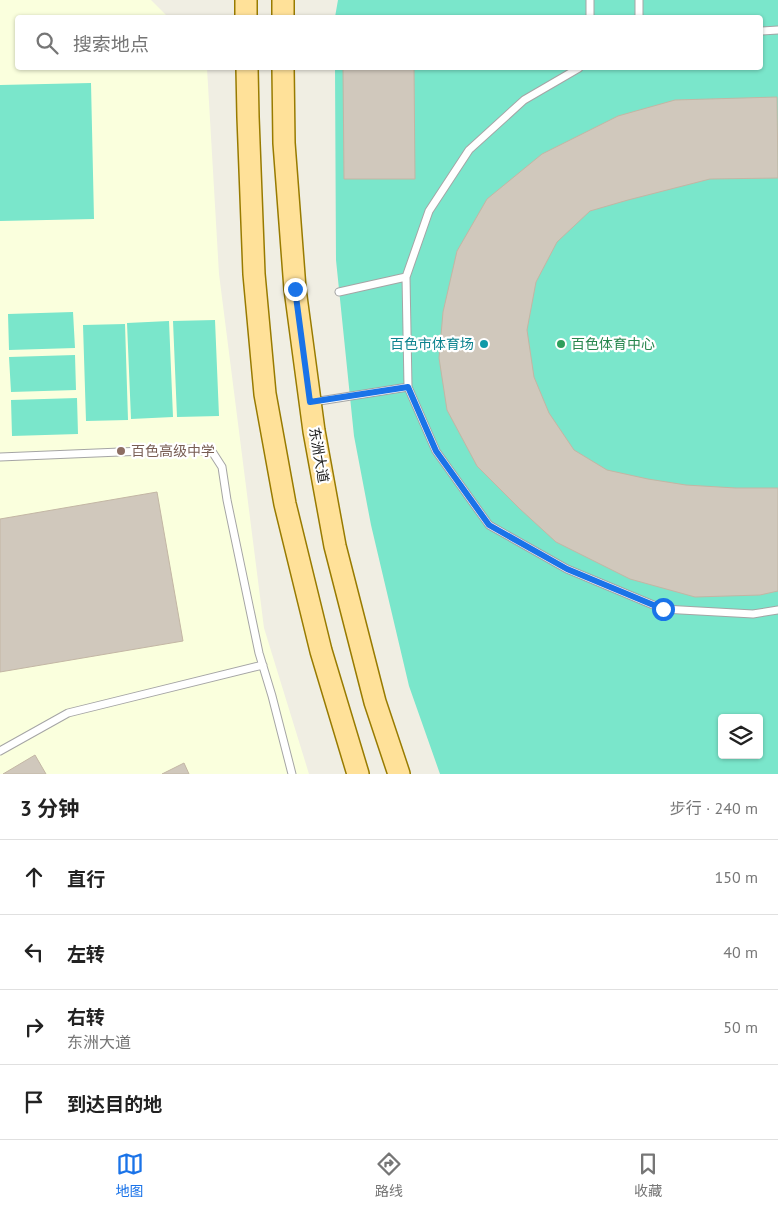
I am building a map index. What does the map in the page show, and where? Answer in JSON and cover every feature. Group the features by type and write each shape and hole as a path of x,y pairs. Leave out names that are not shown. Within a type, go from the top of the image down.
{"main road":[{"path":"246,0 246,15"},
{"path":"282,0 283,15"},
{"path":"247,70 254,274 266,394 285,504 320,651 358,774"},
{"name":"东洲大道","path":"283,70 284,143 295,289 314,431 335,546 375,702 398,774"}],"lane":[{"path":"590,0 590,15"},
{"path":"639,0 639,15"},
{"path":"763,31 778,30"},
{"path":"576,70 524,100 469,150 430,212 406,277 408,387 436,451 489,525 567,569 663,609 753,614 778,610"},
{"path":"339,292 406,277"},
{"path":"310,402 408,387"},
{"path":"0,457 192,449 213,453 222,467 258,652 272,696 292,774"},
{"path":"0,751 68,713 263,665"}],"shaded area":[{"name":"百色高级中学","path":"0,0 151,0 166,15 15,15 15,70 207,70 219,274 264,628 309,774 0,774"}],"green space":[{"name":"百色体育中心","path":"338,0 778,0 778,774 440,774 409,686 371,525 354,436 336,260 335,70 763,70 763,15 335,15"},
{"path":"91,83 94,219 0,221 0,85"},
{"path":"73,312 75,348 9,350 8,314"},
{"path":"215,320 219,416 177,417 173,321"},
{"path":"169,321 173,417 131,419 127,323"},
{"path":"125,324 128,420 86,421 83,325"},
{"path":"75,355 76,390 11,392 9,357"},
{"path":"77,398 78,434 12,436 11,400"}],"building":[{"path":"343,70 414,70 415,179 344,179"},
{"name":"百色市体育场","path":"777,97 778,178 710,179 590,211 557,242 536,282 527,330 534,377 549,413 574,450 607,470 648,479 686,485 778,488 778,591 760,595 695,597 630,579 556,542 477,466 447,410 439,358 443,312 457,251 487,199 542,154 618,116 675,100"},
{"path":"157,492 183,641 0,672 0,519"},
{"path":"35,755 46,774 3,774"},
{"path":"184,763 189,774 162,774"}],"place":[{"name":"百色市体育场","path":"484,344"},
{"name":"百色体育中心","path":"561,344"},
{"name":"百色高级中学","path":"121,451"}],"route":[{"path":"295,289 310,402 408,387 436,451 489,525 567,569 663,609"}]}
